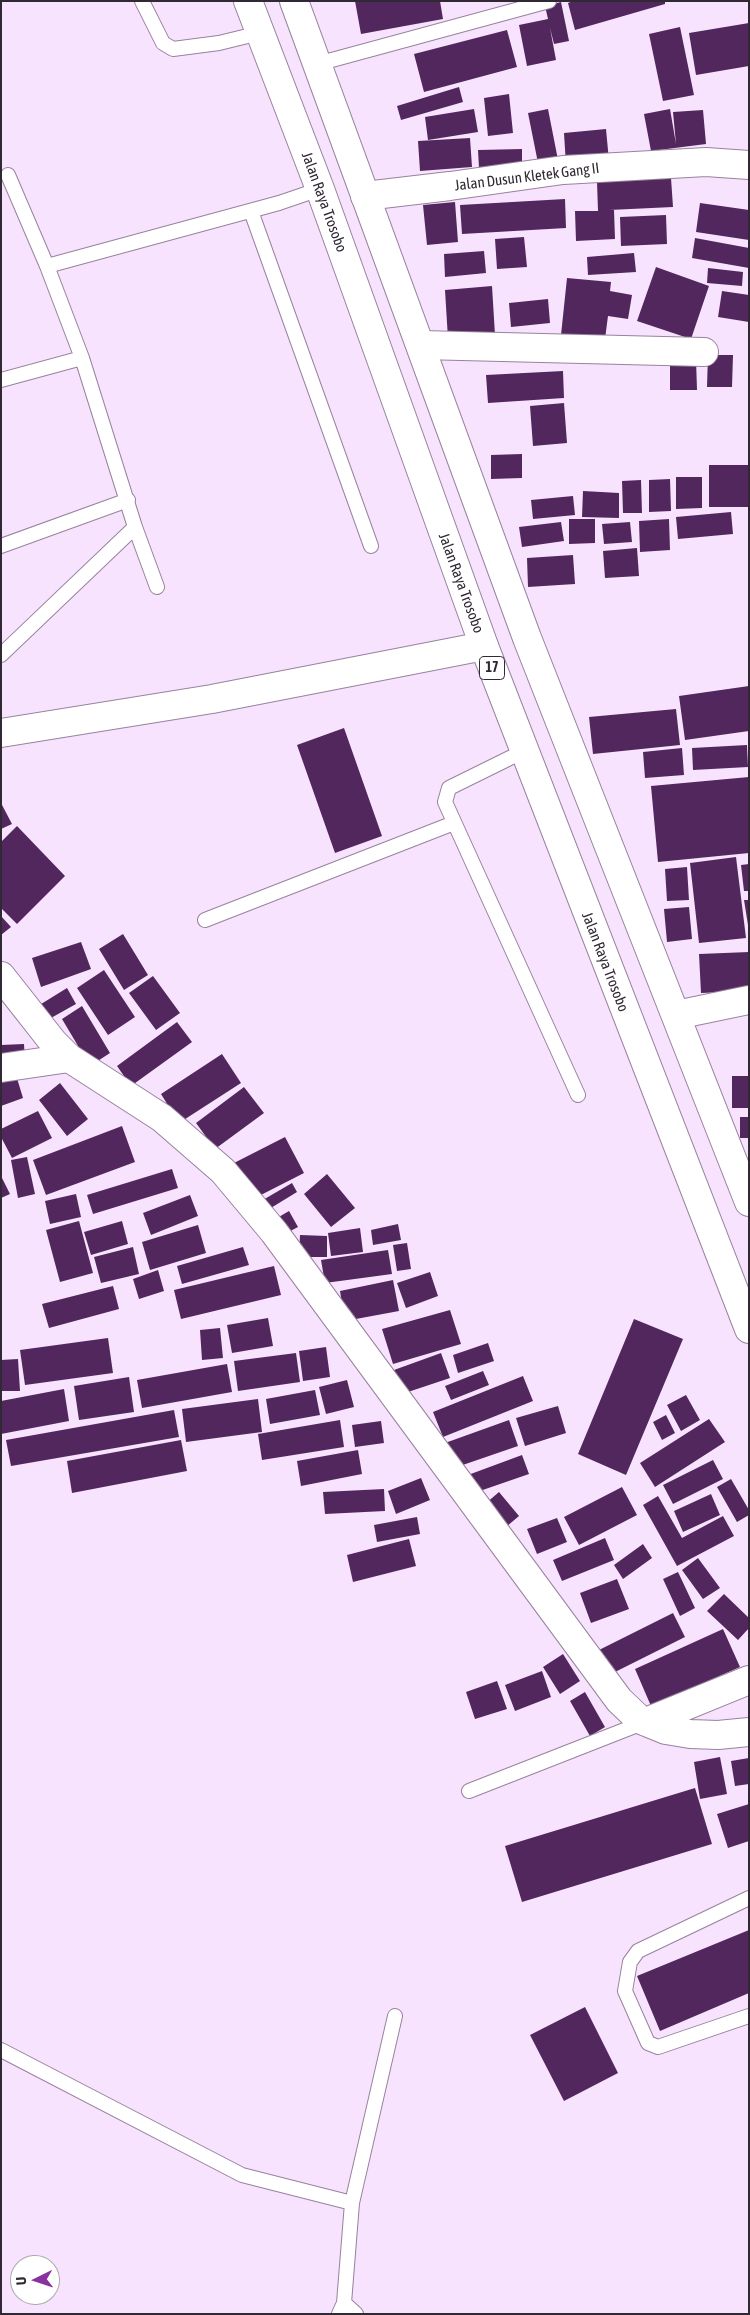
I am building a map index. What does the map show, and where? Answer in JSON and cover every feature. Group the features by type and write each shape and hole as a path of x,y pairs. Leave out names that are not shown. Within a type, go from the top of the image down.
{"main road":[{"name":"Jalan Raya Trosobo","path":"248,1 320,189 484,646 749,1329"},
{"path":"294,1 527,638 749,1202"},
{"name":"Jalan Dusun Kletek Gang II","path":"365,196 563,170 706,162 749,165"},
{"path":"421,345 704,352"},
{"path":"1,732 212,699 484,646"},
{"path":"1,976 53,1042 69,1058 162,1118 223,1171 274,1232 619,1700 639,1719 666,1730 690,1734 718,1735 749,1732"},
{"path":"676,1015 749,1000"},
{"path":"1,1068 69,1058"},
{"path":"646,1722 749,1680"}],"lane":[{"path":"142,1 163,43 173,48 219,43 260,33"},
{"path":"317,64 549,1"},
{"path":"8,175 47,266 82,358 135,527 157,587"},
{"path":"47,266 251,211 320,189"},
{"path":"251,211 371,546"},
{"path":"1,380 82,358"},
{"path":"1,546 128,500"},
{"path":"1,655 135,527"},
{"path":"524,751 449,788 445,802 578,1095"},
{"path":"205,920 454,823"},
{"path":"469,1791 646,1722"},
{"path":"749,1898 638,1951 630,1962 625,1991 648,2043 658,2047 749,2016"},
{"path":"356,2314 341,2308 352,2203 395,2016"},
{"path":"1,2050 242,2175 352,2203"}],"building":[{"path":"355,1 440,1 443,19 361,34"},
{"path":"573,1 665,1 665,4 575,30 568,3"},
{"path":"561,2 569,41 554,44 550,28 556,60 527,66 519,25 548,19 545,6"},
{"path":"749,23 749,66 696,75 689,33"},
{"path":"680,27 694,95 663,101 649,34"},
{"path":"507,30 517,67 424,92 414,54"},
{"path":"459,87 463,102 401,120 397,106"},
{"path":"509,94 513,133 488,136 484,98"},
{"path":"474,109 478,132 428,140 425,117"},
{"path":"548,109 559,165 539,168 528,113"},
{"path":"670,109 676,144 673,112 703,110 706,144 651,151 644,114"},
{"path":"606,129 609,161 566,165 564,133"},
{"path":"470,138 472,167 420,171 418,141"},
{"path":"522,149 522,167 479,168 478,150"},
{"path":"671,178 673,207 609,210 614,210 615,239 576,241 575,211 598,211 597,182"},
{"path":"565,199 566,228 462,234 460,205"},
{"path":"455,202 458,242 427,245 423,205"},
{"path":"700,203 749,210 749,240 696,232"},
{"path":"666,215 667,244 621,246 620,217"},
{"path":"524,237 527,267 497,269 495,239"},
{"path":"695,238 749,248 749,268 692,258"},
{"path":"484,251 486,273 445,277 444,254"},
{"path":"634,253 636,272 588,275 587,257"},
{"path":"656,267 709,286 691,339 637,321"},
{"path":"708,268 743,272 742,286 707,283"},
{"path":"567,278 611,282 610,291 632,295 628,319 608,316 605,339 561,335"},
{"path":"492,286 495,335 448,339 445,290"},
{"path":"722,291 749,295 749,322 718,317"},
{"path":"548,299 550,323 511,327 509,303"},
{"path":"708,355 733,355 732,387 707,387"},
{"path":"696,359 697,390 670,390 670,360"},
{"path":"563,371 564,398 488,403 486,375"},
{"path":"564,403 567,443 533,446 530,406"},
{"path":"522,454 522,478 491,479 491,455"},
{"path":"709,465 749,465 749,507 709,507"},
{"path":"676,477 702,477 702,508 676,509"},
{"path":"670,479 671,511 649,512 649,480"},
{"path":"641,480 642,513 623,513 622,481"},
{"path":"583,491 619,493 619,518 582,517"},
{"path":"573,496 575,515 533,519 531,500"},
{"path":"731,512 733,534 678,539 676,517"},
{"path":"569,519 595,519 595,543 569,544"},
{"path":"669,519 670,550 640,552 639,521"},
{"path":"561,522 564,541 522,547 519,527"},
{"path":"630,522 632,542 604,544 602,524"},
{"path":"637,548 639,576 605,578 603,551"},
{"path":"573,555 575,584 528,587 527,558"},
{"path":"749,686 749,731 685,740 679,696"},
{"path":"676,709 680,745 593,754 589,717"},
{"path":"344,728 382,836 335,853 297,745"},
{"path":"747,745 748,767 693,770 692,748"},
{"path":"682,748 684,775 645,778 643,752"},
{"path":"749,777 749,853 658,862 651,786"},
{"path":"1,803 12,824 1,829"},
{"path":"17,826 65,876 17,924 1,908 1,842"},
{"path":"736,857 746,938 699,943 690,863"},
{"path":"749,864 749,891 744,891 741,865"},
{"path":"687,867 689,900 667,901 665,869"},
{"path":"744,900 749,900 749,925 748,925"},
{"path":"689,907 692,939 667,942 664,909"},
{"path":"1,916 11,927 1,935"},
{"path":"123,934 148,975 124,990 99,949"},
{"path":"81,942 91,969 41,987 32,958"},
{"path":"749,952 749,991 701,993 699,954"},
{"path":"104,970 135,1017 108,1035 77,988"},
{"path":"153,976 180,1013 156,1030 129,993"},
{"path":"67,988 76,1004 42,1023 33,1009"},
{"path":"82,1006 110,1053 90,1066 62,1019"},
{"path":"177,1022 192,1042 131,1086 117,1066"},
{"path":"24,1044 25,1061 1,1062 1,1045"},
{"path":"222,1054 241,1083 179,1123 161,1094"},
{"path":"16,1075 23,1098 1,1106 1,1080"},
{"path":"732,1076 749,1076 749,1108 732,1108"},
{"path":"60,1083 88,1119 67,1136 39,1100"},
{"path":"244,1087 264,1113 215,1149 196,1123"},
{"path":"38,1111 52,1138 12,1158 1,1137 1,1129"},
{"path":"740,1117 749,1117 749,1138 740,1138"},
{"path":"122,1126 135,1162 46,1195 33,1160"},
{"path":"285,1137 304,1173 253,1199 234,1163"},
{"path":"27,1157 35,1194 18,1198 11,1160"},
{"path":"172,1169 178,1188 93,1214 87,1195"},
{"path":"327,1174 355,1208 331,1227 304,1194"},
{"path":"1,1176 10,1194 1,1198"},
{"path":"292,1183 297,1192 261,1214 256,1204"},
{"path":"76,1194 81,1217 50,1224 45,1201"},
{"path":"190,1195 198,1216 151,1235 143,1213"},
{"path":"289,1211 298,1227 281,1236 272,1221"},
{"path":"79,1221 93,1273 60,1282 46,1230"},
{"path":"122,1221 128,1244 91,1255 84,1232"},
{"path":"398,1224 401,1240 373,1245 371,1230"},
{"path":"198,1225 206,1253 150,1270 142,1242"},
{"path":"360,1228 363,1252 331,1256 328,1233"},
{"path":"300,1235 327,1236 327,1257 299,1257"},
{"path":"407,1243 411,1269 397,1271 393,1245"},
{"path":"133,1247 139,1274 101,1283 94,1257"},
{"path":"243,1247 249,1265 182,1284 177,1266"},
{"path":"388,1250 392,1274 325,1283 321,1260"},
{"path":"274,1266 281,1295 181,1319 174,1290"},
{"path":"158,1270 164,1291 139,1299 133,1279"},
{"path":"430,1272 438,1296 406,1308 397,1283"},
{"path":"393,1280 399,1311 345,1321 340,1291"},
{"path":"113,1286 119,1309 49,1328 42,1304"},
{"path":"450,1310 461,1344 393,1364 382,1329"},
{"path":"268,1318 273,1346 232,1353 227,1325"},
{"path":"634,1319 683,1339 626,1475 578,1454"},
{"path":"220,1328 223,1358 202,1360 200,1330"},
{"path":"108,1338 113,1373 25,1385 20,1350"},
{"path":"488,1343 494,1361 458,1373 453,1355"},
{"path":"326,1347 330,1377 303,1381 299,1351"},
{"path":"296,1353 300,1382 238,1391 234,1361"},
{"path":"441,1353 450,1378 402,1394 394,1370"},
{"path":"18,1359 20,1391 1,1391 1,1360"},
{"path":"227,1364 232,1392 142,1408 137,1380"},
{"path":"483,1371 489,1385 451,1400 445,1386"},
{"path":"523,1376 533,1401 443,1437 433,1412"},
{"path":"129,1377 134,1412 79,1420 74,1386"},
{"path":"347,1380 354,1407 326,1414 319,1387"},
{"path":"64,1389 69,1421 1,1434 1,1401"},
{"path":"315,1390 320,1415 270,1424 266,1399"},
{"path":"686,1395 700,1420 681,1431 667,1405"},
{"path":"258,1399 262,1432 186,1442 182,1409"},
{"path":"558,1406 566,1433 525,1446 516,1418"},
{"path":"174,1410 179,1437 11,1466 6,1440"},
{"path":"666,1415 675,1433 662,1440 653,1422"},
{"path":"709,1419 725,1442 655,1487 640,1463"},
{"path":"340,1420 344,1447 262,1460 258,1434"},
{"path":"509,1420 518,1446 454,1468 445,1443"},
{"path":"381,1421 384,1443 355,1447 352,1425"},
{"path":"181,1440 187,1471 72,1493 67,1461"},
{"path":"358,1450 362,1474 301,1486 297,1461"},
{"path":"522,1455 529,1474 474,1493 468,1475"},
{"path":"713,1460 723,1479 673,1504 663,1485"},
{"path":"421,1478 430,1500 396,1514 388,1491"},
{"path":"731,1479 749,1510 749,1515 737,1522 717,1487"},
{"path":"622,1487 637,1515 579,1545 564,1517"},
{"path":"384,1489 385,1511 325,1514 323,1492"},
{"path":"499,1492 519,1516 506,1527 485,1504"},
{"path":"711,1494 720,1515 683,1532 674,1511"},
{"path":"658,1496 682,1538 723,1516 734,1536 677,1566 643,1505"},
{"path":"417,1517 420,1534 377,1542 374,1525"},
{"path":"557,1518 567,1542 537,1554 527,1529"},
{"path":"605,1538 614,1560 562,1581 553,1560"},
{"path":"409,1539 416,1566 353,1582 347,1555"},
{"path":"643,1544 652,1558 623,1579 614,1565"},
{"path":"698,1558 720,1588 703,1599 682,1570"},
{"path":"678,1572 695,1608 680,1616 663,1579"},
{"path":"617,1579 629,1609 591,1623 580,1593"},
{"path":"724,1594 749,1618 749,1628 738,1640 707,1611"},
{"path":"673,1613 685,1637 609,1675 597,1651"},
{"path":"723,1629 740,1667 651,1706 635,1669"},
{"path":"563,1654 580,1681 560,1694 543,1667"},
{"path":"542,1671 551,1697 515,1711 505,1685"},
{"path":"497,1681 507,1709 475,1719 466,1692"},
{"path":"585,1692 605,1727 590,1736 570,1701"},
{"path":"720,1757 727,1794 700,1799 694,1762"},
{"path":"749,1758 749,1784 735,1786 731,1761"},
{"path":"695,1788 712,1844 522,1902 505,1846"},
{"path":"749,1804 749,1841 728,1848 717,1814"},
{"path":"749,1930 749,1993 660,2031 637,1976"},
{"path":"585,2007 618,2073 564,2101 530,2035"}]}
